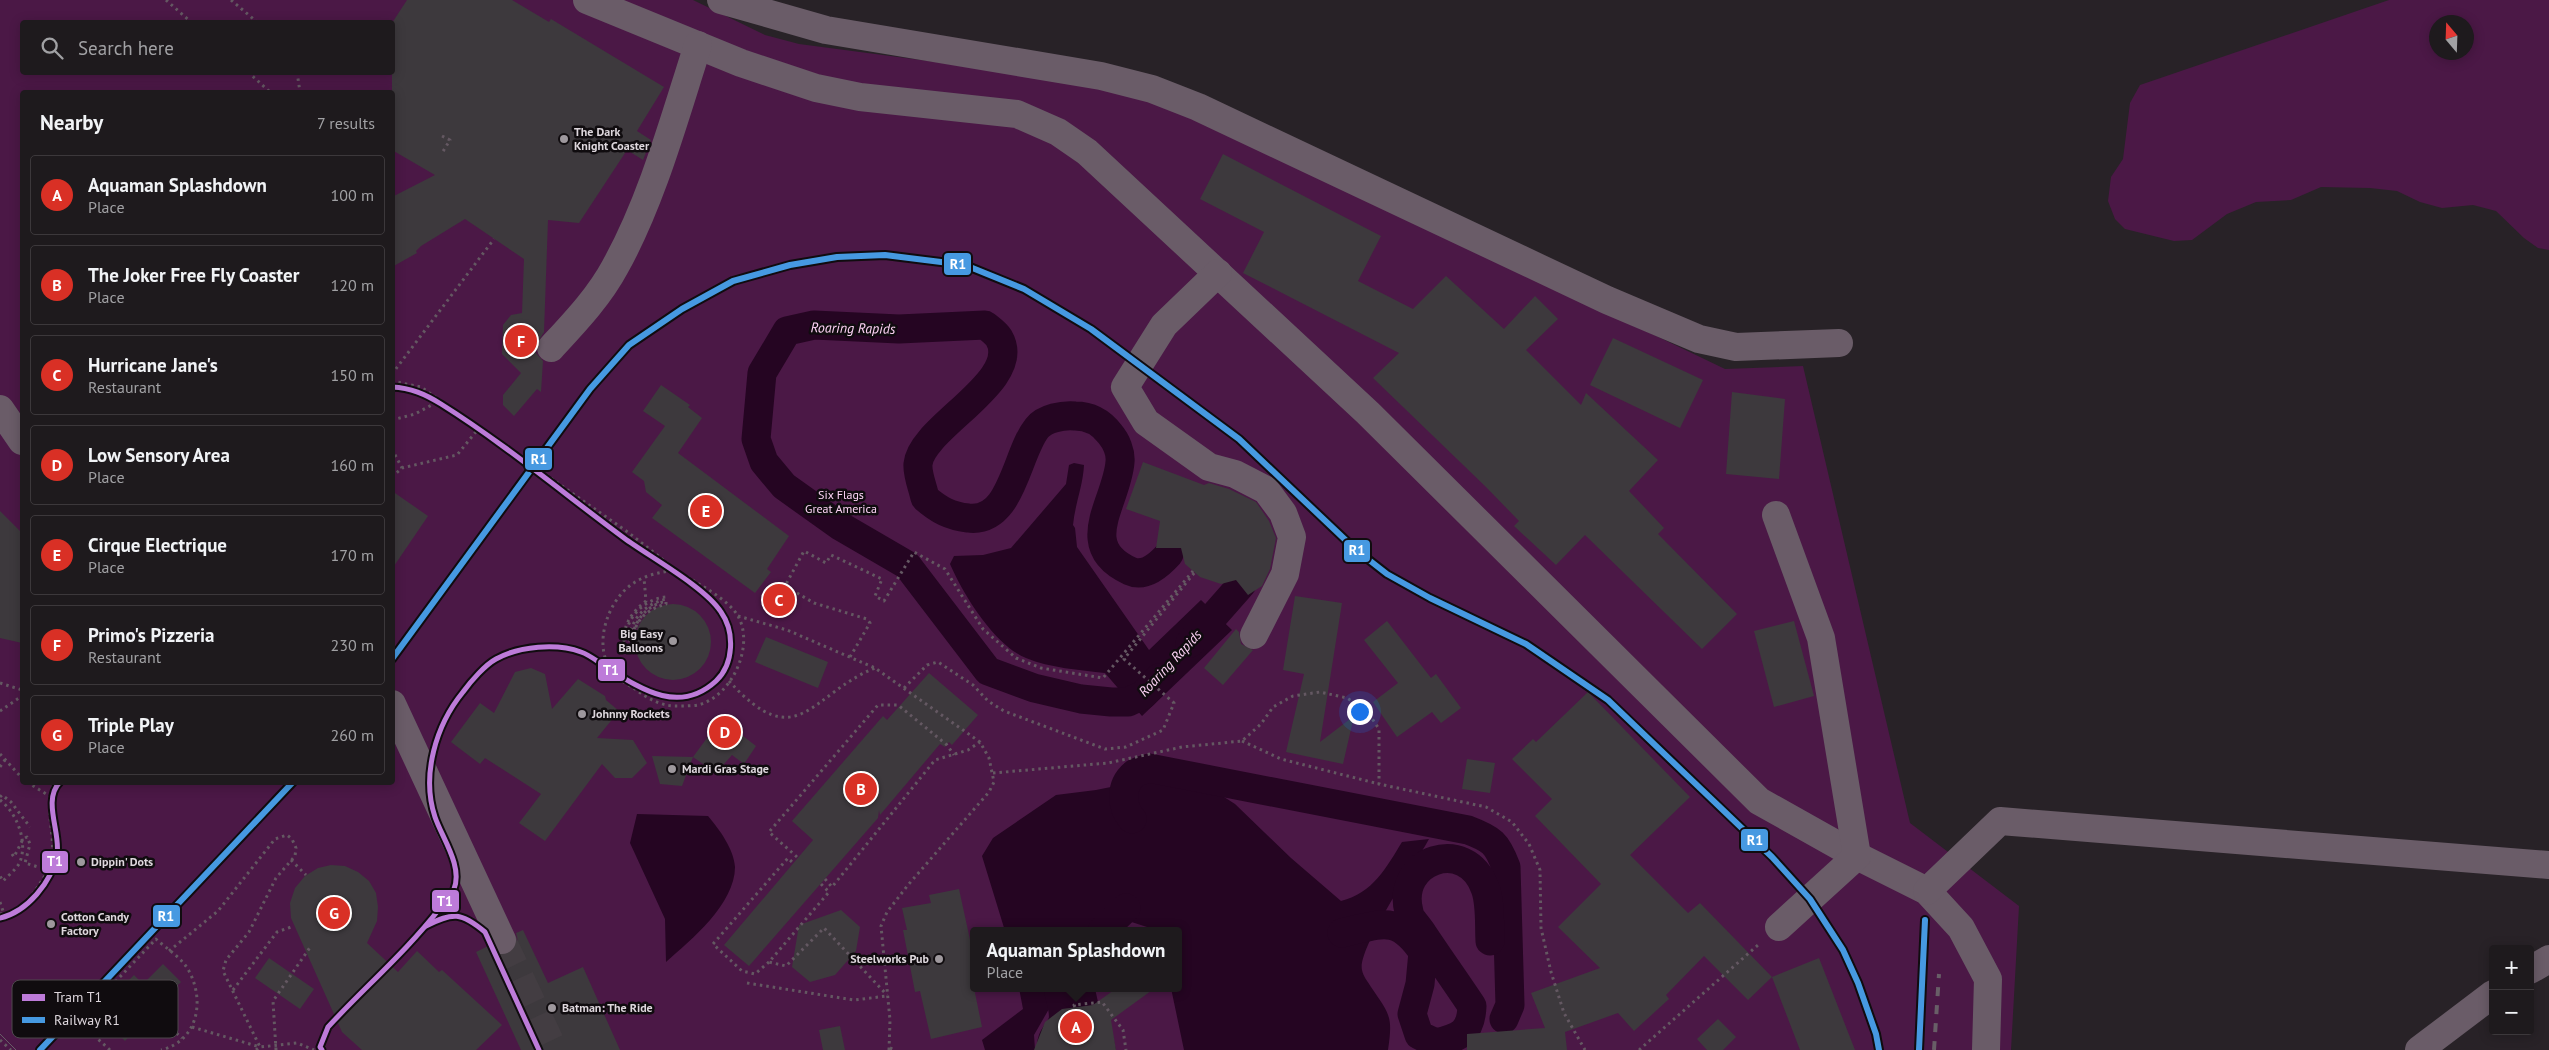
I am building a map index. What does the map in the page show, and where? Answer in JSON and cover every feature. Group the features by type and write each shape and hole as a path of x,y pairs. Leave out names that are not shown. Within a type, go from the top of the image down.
{"lane":[{"path":"586,0 741,63 816,88 860,96 1017,114 1058,132 1087,152 1368,413 1759,801 1857,856 1927,891 1961,928 1988,979 1986,1050"},
{"path":"722,0 826,30 1101,76 1152,89 1198,107 1607,300 1698,339 1736,347 1839,343"},
{"path":"551,348 582,314 615,267 658,167 698,45"},
{"path":"1218,273 1164,325 1125,387 1146,422 1209,467 1234,474 1266,490 1283,513 1292,537 1286,574 1254,635"},
{"path":"0,409 20,438"},
{"path":"1776,515 1821,638 1857,856"},
{"path":"395,710 502,940"},
{"path":"1927,891 2000,821 2549,865"},
{"path":"1780,926 1857,856"},
{"path":"2534,968 2549,959"},
{"path":"2419,1050 2462,1015 2489,997"}],"path":[{"path":"166,0 189,20"},
{"path":"231,0 255,20"},
{"path":"251,75 268,90"},
{"path":"297,75 300,90"},
{"path":"442,136 450,140 442,153"},
{"path":"395,370 494,239"},
{"path":"395,382 421,386 629,533 676,570 728,605 738,616 742,626 743,650 735,673 720,692 699,705 674,706 653,701 611,670 605,657 603,636 608,615 619,596 635,581 655,573 676,570"},
{"path":"395,419 414,414 441,400"},
{"path":"395,474 402,468 456,455 479,428"},
{"path":"395,455 402,468"},
{"path":"850,657 870,623 867,619 814,603 785,586 804,552 826,563 831,556 882,580 875,596 884,601 914,552 945,569 983,629 1016,658 1041,668 1102,678 1194,571 1124,659 1174,703 1163,730 1126,748 1105,749 1004,711 988,701 973,685 938,662 927,664 904,688"},
{"path":"634,640 635,631 645,614 653,608 666,604 666,601 652,605 645,610 636,623 630,640 628,640 635,618 653,602 666,599 666,597 653,600 637,611 631,618 624,641 625,629 630,616 646,601 644,577"},
{"path":"738,616 770,624 875,668 980,742 988,758 994,782 989,792 908,885 887,912 881,926 890,1049 895,1050"},
{"path":"729,680 754,704 778,717 800,715 820,705 856,676 875,668"},
{"path":"0,683 20,689"},
{"path":"1242,741 1261,724 1273,707 1293,696 1320,692 1347,698 1367,710 1379,729 1379,784"},
{"path":"0,711 20,697"},
{"path":"797,858 769,832 878,705 898,705 948,745 954,755"},
{"path":"993,773 1108,763 1182,746 1242,741 1282,759 1379,784 1486,807 1512,822 1529,844 1540,870 1541,928 1550,972 1564,1013 1585,1050"},
{"path":"825,879 832,887 936,760 954,755 980,742"},
{"path":"0,754 20,776"},
{"path":"0,768 5,760"},
{"path":"32,785 51,797"},
{"path":"0,902 2,914 16,909 31,896 48,870 52,855 51,797 54,785"},
{"path":"0,876 3,882 19,863 22,837 14,814 0,799 2,795 11,802 30,827"},
{"path":"169,951 218,911 275,839 281,836 292,839 296,848 295,856 276,878 249,932 226,960 223,971 260,1047"},
{"path":"12,854 14,857 24,838 27,837 30,844 25,863 48,870"},
{"path":"793,863 788,858 713,944 742,971 755,974 769,962 829,892 821,884"},
{"path":"291,860 306,876"},
{"path":"233,990 277,932 294,926"},
{"path":"1639,1050 1780,926"},
{"path":"769,962 786,966 824,928 887,996"},
{"path":"117,980 156,938 188,969 195,985 198,1006 192,1027 169,1049 161,1050"},
{"path":"276,1050 273,1001 311,946"},
{"path":"747,983 854,1000 887,996"},
{"path":"1075,1008 1074,1005 1102,1002 1123,1030 1126,1050"},
{"path":"192,1027 260,1047 297,1043 314,1050"},
{"path":"178,1034 182,1038"},
{"path":"97,1038 110,1050"},
{"path":"0,1040 11,1050"},
{"path":"256,1050 260,1047"}],"green space":[{"name":"Six Flags Great America","path":"0,0 693,0 765,35 799,44 936,62 1130,93 1254,143 1725,369 1803,366 1910,823 2019,906 2011,1050 0,1050"},
{"path":"2389,0 2549,0 2549,250 2538,248 2524,238 2496,211 2473,205 2442,208 2420,202 2397,191 2370,188 2321,187 2291,200 2256,202 2227,214 2192,240 2174,241 2125,229 2115,219 2108,201 2111,177 2123,159 2130,103 2140,85"}],"water":[{"path":"1074,463 1084,465 1073,525 1077,547 1149,650 1201,600 1232,630 1142,716 1105,673 1045,664 1026,658 1002,642 971,603 950,564 954,556 983,555 1011,548 1066,484 1069,465"},
{"path":"1185,772 1235,804 1291,858 1341,901 1362,892 1370,886 1384,870 1402,842 1429,839 1378,926 1363,959 1363,974 1386,1010 1390,1023 1388,1050 1184,1050 1172,992 1182,992 1182,927 1147,927 1116,917 1092,927 1004,927 982,856 993,838 1056,795 1096,790"},
{"path":"637,814 708,816 725,840 734,860 733,881 720,908 699,932 666,962 665,919 630,843"},
{"path":"1020,992 1059,992 1034,1035 1035,1050 985,1050 982,1040 1023,1009"}],"building":[{"name":"The Dark Knight Coaster","path":"407,0 512,0 549,22 551,19 664,87 637,131 651,140 643,160 627,150 579,223 548,220 544,332 536,345 536,353 543,361 541,392 537,389 514,416 503,405 503,395 521,373 502,354 503,325 511,315 522,313 524,259 465,219 421,246 416,251 417,253 395,265 395,195 435,175 395,152 395,90 392,90 392,75 395,75 394,20"},
{"path":"1223,154 1381,236 1358,281 1413,309 1446,276 1504,329 1535,296 1558,319 1526,350 1581,405 1586,393 1658,460 1629,491 1664,528 1658,534 1737,614 1702,649 1585,535 1556,565 1514,526 1519,521 1486,487 1373,378 1399,353 1243,273 1264,232 1200,199"},
{"path":"1613,338 1703,380 1680,428 1590,385"},
{"path":"661,385 690,405 688,407 702,418 678,453 789,536 767,569 771,572 755,593 652,518 662,505 646,492 644,481 632,472 665,426 643,411"},
{"path":"1732,392 1785,399 1779,479 1726,474"},
{"path":"1143,462 1204,485 1209,483 1229,489 1256,502 1269,521 1276,538 1270,569 1262,586 1248,595 1236,580 1221,584 1200,577 1185,564 1181,548 1156,548 1160,521 1126,509"},
{"path":"395,493 428,516 395,565"},
{"path":"0,511 20,531 20,643 0,638"},
{"path":"1295,596 1342,603 1320,742 1354,716 1343,764 1286,752 1304,674 1283,670"},
{"name":"Big Easy Balloons","path":"666,604 680,604 694,610 705,621 711,635 708,657 700,669 680,680 666,680 652,674 641,663 635,649 635,635 641,621 652,610"},
{"path":"1387,621 1431,678 1436,674 1461,708 1441,723 1432,712 1397,737 1373,702 1398,683 1364,640"},
{"path":"1794,621 1814,696 1774,707 1754,631"},
{"path":"1236,629 1239,632 1241,644 1253,650 1223,685 1204,668"},
{"path":"766,637 828,662 818,688 755,662"},
{"path":"531,668 545,674 552,709 578,679 605,696 606,700 619,711 597,738 633,740 647,763 632,778 615,778 602,764 545,841 519,823 541,794 485,758 480,764 451,742 480,703 494,713 515,672"},
{"path":"929,673 978,715 952,745 949,742 945,747 940,744 880,815 879,810 878,818 749,966 724,945 813,840 792,821 883,716 887,720"},
{"path":"1588,692 1690,797 1630,855 1688,913 1700,903 1772,977 1748,1000 1704,956 1666,995 1669,999 1634,1031 1618,1013 1565,1032 1567,1050 1467,1050 1467,1034 1545,1028 1531,993 1600,968 1558,927 1601,884 1535,816 1552,799 1512,759 1533,739 1536,742"},
{"path":"721,719 756,746 744,764 732,755 716,773 693,757"},
{"name":"Mardi Gras Stage","path":"652,756 693,757 682,786 660,784"},
{"path":"1467,759 1495,763 1490,793 1462,789"},
{"path":"331,865 345,866 358,872 369,881 376,893 377,921 367,943 398,972 417,951 439,972 442,970 502,1025 476,1050 362,1050 342,1032 291,918 290,903 295,888 305,876 318,868"},
{"path":"959,889 970,940 970,992 975,992 982,1027 931,1039 920,991 915,992 903,930 907,930 902,908 931,903 929,895"},
{"path":"841,910 860,927 856,951 835,975 810,982 792,967 799,925"},
{"name":"Batman: The Ride","path":"523,930 548,983 583,967 620,1050 521,1050 476,952 488,946 493,953 501,956 508,954 515,949 518,941 516,933"},
{"path":"269,958 314,989 300,1009 255,978"},
{"path":"1819,958 1855,1050 1800,1050 1772,977"},
{"path":"163,964 181,982 178,985 178,980 147,980"},
{"path":"134,975 139,980 129,980"},
{"path":"1111,992 1150,992 1111,1020 1116,1050 1034,1050 1045,1022 1062,1009 1093,1005"},
{"path":"1718,1019 1736,1037 1723,1050 1707,1050 1697,1039"},
{"path":"840,1026 845,1050 823,1050 819,1030"}],"waterway":[{"name":"Roaring Rapids","path":"1159,678 1143,695 1128,702 1111,702 1081,699 1034,688 988,671 907,565 840,526 784,486 764,462 756,439 762,373 787,331 814,325 899,329 985,325 999,338 1003,354 997,371 985,387 935,435 923,450 918,468 925,498 950,514 968,518 983,517 994,510 1004,499 1030,440 1040,425 1060,417 1085,417 1099,423 1106,430 1116,443 1120,454 1117,477 1103,522 1102,536 1105,549 1114,561 1136,573 1152,569 1169,554"},
{"name":"Roaring Rapids","path":"1190,643 1242,584"},
{"path":"1132,819 1124,802 1124,790 1129,779 1135,773 1149,768 1468,830 1483,836 1493,843 1500,852 1506,867 1510,1005 1504,1019"},
{"path":"1342,933 1378,925 1388,925 1405,932 1414,940 1423,952 1420,984 1412,1014 1419,1035 1436,1043 1458,1036 1463,1032 1469,1022 1472,1006 1410,915 1407,894 1412,879 1422,868 1435,861 1449,859 1463,862 1476,872 1487,894 1490,941"},
{"path":"1106,927 1126,908"},
{"path":"1052,1050 1053,1038 1063,1021 1063,1009 1059,992"},
{"path":"1081,992 1086,1015 1097,1031 1101,1050"}],"tunnel":[{"path":"502,940 554,1050"}],"tram line":[{"path":"389,963 436,915 451,894 454,886 455,876 452,858 434,815 431,799 431,766 439,735 453,706 483,669 496,659 515,651 537,647 560,647 580,651 635,684 649,690 663,695 692,696 705,690 718,679 727,664 731,647 726,621 715,604 705,595 449,409 416,392 395,387"},
{"name":"T1","path":"322,1050 320,1047 328,1027 414,939 454,889 456,880 454,862 435,817 431,801 431,768 434,751 445,720 453,705 483,669 496,659 516,651 538,647 561,647 588,655 646,690 660,695 688,696 702,691 716,681 726,666 730,648 729,629 726,620 713,602 703,593 624,538 465,419 423,394 395,387"},
{"path":"0,918 10,915 29,902 50,875 58,846 52,807 52,798 58,785"},
{"name":"T1","path":"0,918 10,915 29,902 50,875 58,846 52,807 52,798 58,785"},
{"path":"456,871 484,930"},
{"path":"430,924 448,915 462,917 474,923 484,933 491,945"},
{"name":"T1","path":"426,926 443,918 457,916 477,925 485,932 539,1050"},
{"path":"322,1050 320,1047 332,1022"},
{"path":"0,1034 16,1050"}],"railway":[{"path":"1919,1050 1925,920"},
{"path":"1934,1050 1939,974"}],"rail line":[{"name":"R1","path":"395,655 590,389 629,345 682,309 733,281 790,265 837,257 885,255 965,265 1024,289 1091,329 1239,439 1355,549 1387,574 1430,598 1526,644 1608,700 1772,857 1810,899 1843,950 1858,983 1876,1034 1879,1050"},
{"name":"R1","path":"106,980 290,785"},
{"name":"R1","path":"1919,1050 1925,920"},
{"name":"R1","path":"40,1050 51,1038"}],"place":[{"name":"The Dark Knight Coaster","path":"564,139"},
{"name":"Primo's Pizzeria","path":"521,341"},
{"name":"Cirque Electrique","path":"706,511"},
{"name":"Hurricane Jane's","path":"779,600"},
{"name":"Big Easy Balloons","path":"673,641"},
{"name":"Johnny Rockets","path":"582,714"},
{"name":"Low Sensory Area","path":"725,732"},
{"name":"Mardi Gras Stage","path":"672,769"},
{"name":"The Joker Free Fly Coaster","path":"861,789"},
{"name":"Dippin' Dots","path":"81,862"},
{"name":"Triple Play","path":"334,913"},
{"name":"Cotton Candy Factory","path":"51,924"},
{"name":"Steelworks Pub","path":"939,959"},
{"name":"Batman: The Ride","path":"552,1008"},
{"name":"Aquaman Splashdown","path":"1076,1027"}]}
